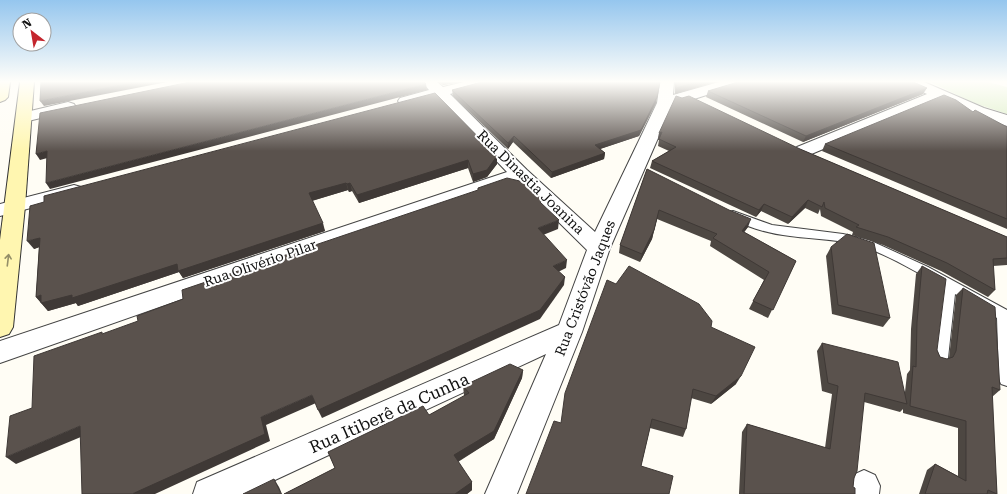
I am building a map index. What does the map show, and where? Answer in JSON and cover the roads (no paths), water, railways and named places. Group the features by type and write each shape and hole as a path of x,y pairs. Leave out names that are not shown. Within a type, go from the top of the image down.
{"main road":[{"path":"0,327 7,208 25,105"}],"street":[{"path":"24,117 80,105"},
{"path":"387,107 392,105"},
{"name":"Rua Dinastia Joanina","path":"453,105 520,174 599,248"},
{"name":"Rua Cristóvão Jaques","path":"501,494 569,332 599,248 642,170 662,105"},
{"path":"824,160 795,147 910,105"},
{"path":"965,105 1007,121"},
{"name":"Rua Olivério Pilar","path":"0,352 520,174"},
{"path":"7,208 91,186"},
{"name":"Rua Itiberê da Cunha","path":"209,494 569,332"}],"lane":[{"path":"725,210 749,222 774,229 858,241 887,252 1006,316 1007,379"},
{"path":"940,358 949,284"}]}
